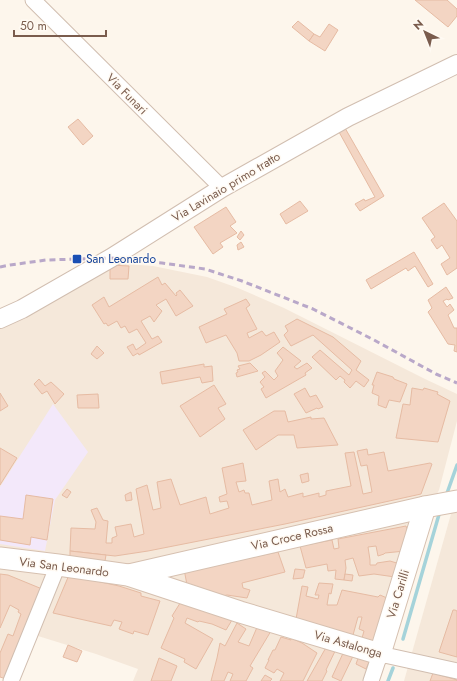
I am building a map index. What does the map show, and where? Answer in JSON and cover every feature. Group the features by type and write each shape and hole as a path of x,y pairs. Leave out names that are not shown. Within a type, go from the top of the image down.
{"main road":[{"name":"Via Croce Rossa","path":"128,575 428,506 457,501"},
{"name":"Via Carilli","path":"380,654 428,506"},
{"name":"Via San Leonardo","path":"0,558 128,575"},
{"name":"Via Astalonga","path":"128,575 240,612 380,654"}],"street":[{"name":"Via Funari","path":"33,0 222,188"},
{"name":"Via Lavinaio primo tratto","path":"0,319 22,309 111,258 222,188 348,117 457,64"},
{"path":"11,681 58,565"},
{"name":"Via Astalonga","path":"380,654 457,671"},
{"name":"Via Carilli","path":"371,681 380,654"}],"shaded area":[{"path":"111,263 153,266 207,277 238,288 284,308 457,394 457,421 439,490 428,512 378,681 133,681 138,669 38,636 19,681 0,676 0,310"},
{"path":"53,404 88,452 55,500 45,551 0,544 0,487"},
{"path":"457,490 457,681 404,681 451,514"}],"building":[{"path":"415,0 447,0 457,9 457,16 448,27"},
{"path":"298,21 314,34 309,41 292,27"},
{"path":"329,24 338,30 325,51 309,41 314,34 320,37"},
{"path":"78,119 93,136 83,145 68,127"},
{"path":"345,128 384,196 360,211 355,204 364,199 365,201 375,197 339,132"},
{"path":"300,201 308,211 286,224 280,214"},
{"path":"444,203 457,221 457,268 447,275 441,264 450,258 442,245 437,249 431,240 435,237 422,218"},
{"path":"226,207 236,222 230,226 237,233 220,243 223,247 213,254 194,227"},
{"path":"241,231 244,235 240,240 237,237"},
{"path":"241,242 244,247 238,250 237,245"},
{"path":"414,252 433,284 428,287 415,266 408,271 406,268 371,289 366,280"},
{"path":"110,265 129,266 128,279 110,279"},
{"path":"158,277 162,285 165,283 176,296 176,293 180,290 193,306 176,316 166,299 156,305 162,311 154,322 150,316 141,321 152,339 158,336 162,342 139,355 138,353 133,356 127,347 133,344 136,350 146,343 137,329 129,333 125,326 121,328 117,321 108,326 106,323 104,324 92,305 104,297 109,307"},
{"path":"446,287 453,298 443,301 447,307 450,304 454,310 448,315 454,328 457,328 457,352 454,351 455,345 448,344 428,312 432,308 428,300"},
{"path":"246,299 250,305 246,308 257,329 247,333 249,338 262,331 266,336 274,332 280,342 249,361 239,361 237,353 226,335 206,343 199,327 227,314 224,309"},
{"path":"297,319 333,337 361,361 356,370 369,380 364,387 356,381 350,388 344,382 345,380 340,376 336,380 312,357 320,350 349,375 352,370 313,335 291,346 284,335 288,331 285,326"},
{"path":"97,346 104,353 97,359 91,354"},
{"path":"283,347 301,361 294,367 297,369 307,363 312,368 305,373 306,375 266,398 261,389 264,387 260,382 265,377 262,373 265,371 274,380 278,376 275,371 283,360 277,353"},
{"path":"250,363 258,371 237,377 237,370 240,369 238,366"},
{"path":"204,364 204,367 212,366 213,381 202,383 200,377 162,384 160,372"},
{"path":"377,372 393,377 394,379 407,384 400,402 389,400 386,408 378,405 379,396 372,393 374,385 372,385"},
{"path":"39,379 45,386 51,382 64,394 55,404 47,391 42,394 34,384"},
{"path":"214,385 226,404 218,408 225,419 200,437 180,406"},
{"path":"305,388 310,397 316,395 323,407 306,413 294,394"},
{"path":"412,388 423,390 424,388 438,392 437,394 450,401 438,442 396,438 403,404 410,405"},
{"path":"0,393 8,406 0,411"},
{"path":"98,394 99,408 78,408 77,395"},
{"path":"274,411 285,411 288,422 311,417 311,419 324,418 338,445 297,448 294,435 278,435 256,450 243,430"},
{"path":"0,448 17,458 0,485"},
{"path":"367,449 368,455 384,452 388,471 430,463 432,464 421,494 285,524 148,551 115,556 70,551 71,528 95,529 96,522 91,510 97,508 103,520 108,521 106,543 112,543 112,538 117,536 115,527 131,524 134,537 144,534 136,489 147,485 153,510 161,508 157,482 171,479 180,505 206,497 210,514 229,508 227,501 220,502 219,497 227,494 222,468 243,463 246,481 236,482 239,492 244,490 245,493 249,493 252,505 272,500 269,481 278,479 280,492 285,489 288,497 303,493 303,497 319,493 319,497 326,495 326,491 351,486 345,453 354,452 363,494 372,492 367,465 361,466 357,451"},
{"path":"308,473 309,481 302,483 300,475"},
{"path":"67,489 71,492 67,498 62,495"},
{"path":"131,492 132,500 126,501 125,495"},
{"path":"26,495 53,499 47,540 31,537 30,545 0,540 0,516 23,519"},
{"path":"406,526 409,536 405,551 385,553 378,556 376,546 368,547 370,565 390,561 400,564 395,577 374,574 359,576 353,558 345,560 346,568 344,580 335,579 336,570 328,571 327,564 306,568 300,546 332,540 334,549 339,548 338,539"},
{"path":"70,551 106,555 105,561 70,561"},
{"path":"278,552 285,572 242,583 243,588 250,590 247,598 227,595 215,598 187,585 184,569"},
{"path":"295,569 305,570 303,578 293,579"},
{"path":"0,574 8,575 47,591 9,680 0,677 0,653 8,634 13,636 21,614 18,612 19,610 10,605 0,628"},
{"path":"345,574 353,575 352,581 344,580"},
{"path":"69,575 119,586 141,593 141,596 160,601 148,635 134,631 133,634 119,629 122,622 114,620 111,626 53,613"},
{"path":"319,583 333,584 331,594 329,593 327,605 337,605 342,590 378,597 380,595 387,598 374,642 362,638 364,631 359,629 362,617 358,617 353,635 296,619 302,586 308,587 306,596 318,599 319,595 315,595"},
{"path":"182,600 232,620 226,630 212,624 198,622 187,618 185,623 213,639 196,669 184,662 185,659 161,648 174,618 172,616"},
{"path":"453,610 457,611 457,657 439,652"},
{"path":"237,623 246,629 238,642 249,646 258,625 271,631 250,666 253,668 246,681 230,681 233,674 228,672 224,681 211,681 220,643 225,646"},
{"path":"281,637 291,640 291,638 317,653 303,681 280,681 284,673 277,669 274,673 265,668"},
{"path":"328,644 337,647 322,681 307,681"},
{"path":"68,645 82,651 77,662 63,657"},
{"path":"345,649 355,652 341,681 332,677"},
{"path":"360,653 371,658 366,669 356,664"},
{"path":"159,658 177,666 171,681 151,681"},
{"path":"433,673 457,680 457,681 430,681"},
{"path":"265,675 272,679 270,681 261,681"}],"waterway":[{"path":"446,496 457,465"},
{"path":"403,639 440,511"},
{"path":"388,681 393,668"}],"railway":[{"path":"0,267 46,260 111,258 205,269 242,281 313,309 436,374 457,383"}],"place":[{"name":"San Leonardo","path":"77,259"}]}
